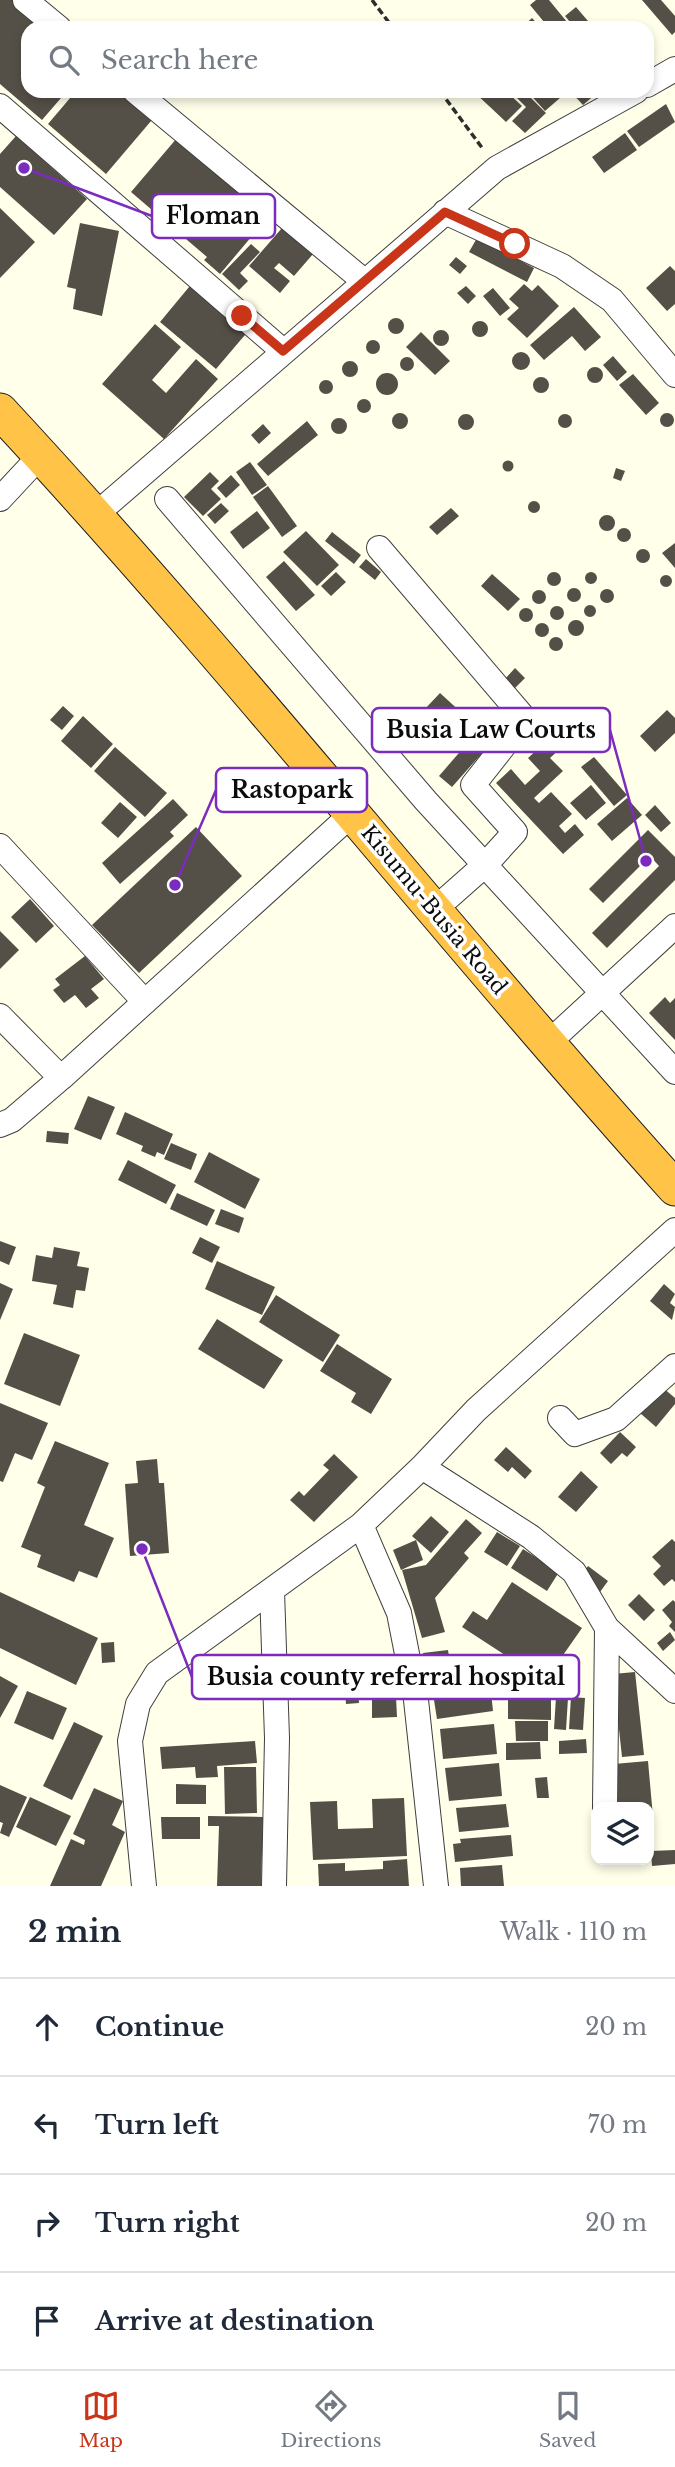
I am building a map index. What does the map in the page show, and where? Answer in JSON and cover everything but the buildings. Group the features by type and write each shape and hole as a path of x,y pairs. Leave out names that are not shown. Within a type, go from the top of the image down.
{"highway":[{"name":"Kisumu-Busia Road","path":"0,411 353,813 546,1045 675,1188"}],"street":[{"path":"25,0 50,21"},
{"path":"654,81 675,69"},
{"path":"143,98 364,281"},
{"path":"94,516 497,168 623,98"},
{"path":"0,106 283,351"},
{"path":"445,212 562,266 612,300 675,375"},
{"path":"0,499 41,455"},
{"path":"167,499 426,801 675,1072"},
{"path":"379,548 525,719 473,785 515,832 486,864 434,911"},
{"path":"0,1125 12,1120 61,1078 353,813"},
{"path":"0,846 145,1002"},
{"path":"546,1045 675,926"},
{"path":"0,1016 61,1078"},
{"path":"144,1886 130,1741 138,1704 157,1673 361,1525 422,1467 476,1410 674,1234"},
{"path":"560,1418 575,1434 617,1419 675,1366"},
{"path":"422,1467 531,1537 574,1572 607,1628 675,1691"},
{"path":"361,1525 399,1613 416,1700 436,1886"},
{"path":"272,1591 277,1738 274,1886"},
{"path":"605,1802 607,1628"}],"path":[{"path":"372,0 388,21"},
{"path":"445,98 497,168"}],"place":[{"name":"Floman","path":"24,168"},
{"name":"Busia Law Courts","path":"646,861"},
{"name":"Rastopark","path":"175,885"},
{"name":"Busia county referral hospital","path":"142,1549"}],"route":[{"path":"242,316 283,351 445,212 515,244"}]}
